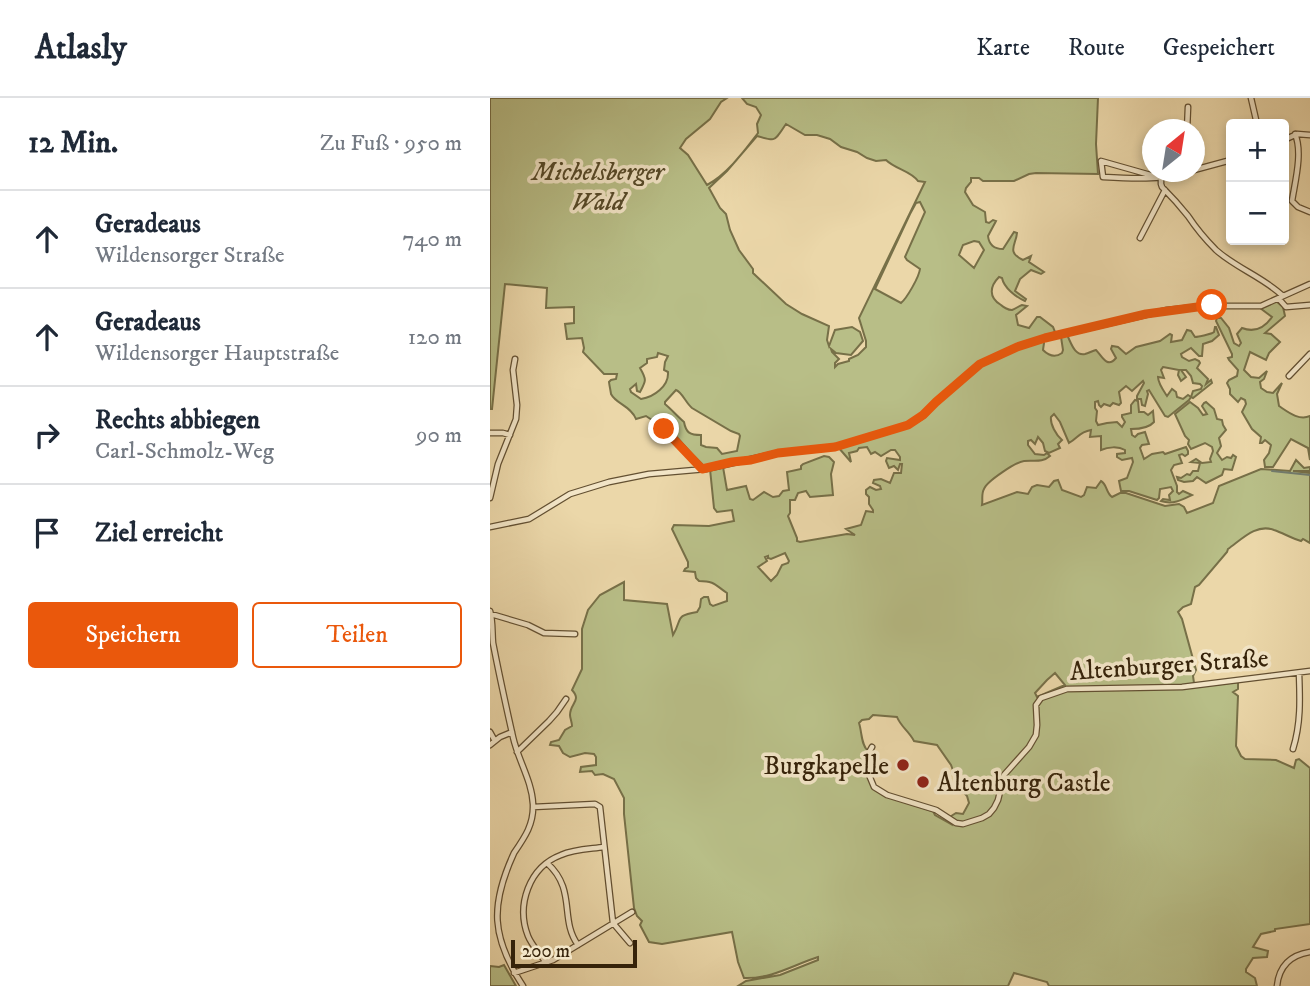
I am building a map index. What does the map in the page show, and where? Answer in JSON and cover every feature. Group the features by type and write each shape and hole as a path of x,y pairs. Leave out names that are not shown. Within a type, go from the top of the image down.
{"street":[{"path":"1251,98 1256,119"},
{"path":"1187,119 1188,107"},
{"path":"1289,137 1295,134 1310,135"},
{"path":"1295,134 1297,163 1292,199 1298,207 1310,212"},
{"path":"1101,161 1136,171 1161,178 1103,177 1101,161"},
{"path":"1205,167 1226,161"},
{"path":"1161,182 1216,250 1267,283 1286,307 1310,305"},
{"path":"1140,238 1165,190"},
{"path":"490,527 528,519 570,494 601,484 649,474 702,469 778,453 835,447 913,423 980,364 1045,338 1167,310 1207,306 1255,307 1310,284"},
{"path":"1289,376 1310,354"},
{"path":"490,498 498,464 517,414 513,370 515,359"},
{"path":"656,421 702,469"},
{"path":"490,433 510,435"},
{"path":"523,986 502,951 496,934 493,918 494,898 498,880 530,828 533,807 530,787 512,732 493,641 491,612 528,625 544,634 575,634"},
{"name":"Altenburger Straße","path":"872,747 867,756 868,768 871,782 878,790 936,810 956,823 967,824 987,816 994,808 1004,775 1033,740 1037,725 1036,705 1041,698 1067,689 1182,687 1310,671"},
{"path":"1293,748 1300,719 1299,673"},
{"path":"517,752 549,722 566,699"},
{"path":"490,732 495,741"},
{"path":"490,746 512,732"},
{"path":"533,807 600,807 613,923 630,943"},
{"path":"545,963 525,927 523,906 527,888 547,863 556,857 604,847"},
{"path":"547,863 564,887 571,933 578,945"},
{"path":"514,973 545,963 632,912"},
{"path":"1277,986 1279,975 1289,960 1301,953 1310,952"}],"green space":[{"name":"Michelsberger Wald","path":"490,98 727,98 680,148 688,155 707,185 734,163 727,171 709,188 726,214 739,250 753,273 786,304 829,326 829,346 835,330 852,327 860,332 863,341 851,355 836,353 831,349 839,359 835,367 849,361 866,347 859,318 925,182 918,181 886,160 867,158 830,139 805,135 786,124 774,139 757,136 742,153 758,133 757,124 761,115 756,107 747,104 742,98 1098,98 1098,174 1036,173 1014,181 983,181 971,178 965,192 973,205 985,212 986,222 996,221 988,236 993,246 1003,249 1014,232 1017,233 1013,248 1015,254 1023,260 1031,256 1029,262 1044,272 1041,274 1031,270 1020,279 1015,291 1026,299 1025,301 1011,292 999,277 994,284 992,295 1007,309 1027,306 1016,315 1018,325 1029,328 1037,317 1040,317 1053,327 1055,332 1042,337 1043,350 1047,353 1054,356 1062,353 1061,337 1067,335 1078,353 1085,354 1096,350 1110,362 1116,358 1112,346 1118,347 1126,354 1136,347 1160,341 1170,334 1171,342 1182,340 1187,330 1197,337 1213,333 1216,327 1219,335 1203,344 1202,356 1191,348 1181,354 1189,361 1199,361 1197,368 1208,379 1206,384 1211,380 1212,383 1168,417 1149,390 1145,406 1142,405 1141,399 1137,399 1143,381 1132,391 1126,386 1119,392 1119,405 1104,404 1101,407 1098,401 1095,402 1098,425 1117,422 1122,427 1125,422 1122,415 1131,413 1131,405 1135,400 1138,401 1139,412 1148,415 1153,411 1154,422 1147,427 1131,429 1132,435 1135,437 1145,432 1149,444 1140,448 1144,459 1152,454 1165,454 1186,447 1188,454 1179,455 1182,463 1174,465 1171,470 1177,492 1179,494 1183,491 1192,495 1170,502 1161,501 1170,500 1169,495 1173,491 1171,487 1160,489 1157,500 1121,491 1119,481 1127,478 1132,458 1122,460 1117,457 1117,454 1125,453 1125,450 1119,448 1101,450 1101,436 1090,437 1091,430 1069,443 1054,414 1051,423 1062,440 1058,444 1060,448 1049,453 1045,451 1038,437 1035,444 1031,440 1028,441 1035,454 1047,453 1050,456 1041,460 1020,462 1002,472 984,489 982,505 1017,492 1028,494 1032,487 1049,487 1058,480 1062,490 1081,497 1087,487 1096,488 1101,481 1112,497 1126,493 1165,506 1179,504 1187,513 1213,503 1219,486 1261,469 1290,471 1296,460 1304,468 1310,467 1310,471 1293,471 1310,473 1310,543 1267,528 1249,534 1228,549 1195,587 1191,604 1178,612 1196,670 1194,683 1214,685 1238,682 1238,689 1233,692 1238,696 1236,746 1241,756 1245,759 1276,760 1294,768 1296,760 1299,759 1310,768 1310,924 1261,934 1253,947 1268,951 1267,957 1253,958 1246,969 1246,972 1255,978 1257,986 1049,986 1047,982 1014,973 1008,986 738,986 746,981 780,975 818,960 818,957 773,974 744,978 732,932 662,944 649,942 634,908 624,798 614,779 603,774 595,775 592,771 580,772 581,767 596,765 594,754 585,753 570,757 563,753 559,746 550,745 572,726 570,711 576,697 572,690 582,669 582,629 588,610 600,595 624,582 624,600 667,604 673,635 680,619 697,612 704,597 708,597 713,606 727,601 727,593 717,586 699,581 695,572 684,571 688,562 672,529 674,525 709,526 734,521 732,510 717,512 714,508 710,469 723,467 727,490 746,486 750,499 753,500 764,492 773,497 779,496 783,491 789,490 787,472 801,469 803,464 824,456 829,457 834,462 831,474 833,495 810,497 806,491 798,493 795,500 790,500 788,516 797,541 800,542 855,535 846,529 861,525 866,511 873,512 866,490 870,487 881,489 873,483 874,480 881,479 890,483 894,473 901,473 902,464 898,470 894,466 889,468 886,461 887,458 900,460 900,457 895,450 881,456 875,452 871,454 867,447 849,453 851,462 838,447 829,450 786,449 705,467 657,419 652,420 646,416 636,419 631,411 613,397 609,382 616,379 617,374 604,374 583,352 582,338 567,339 565,324 574,323 574,307 546,308 547,288 505,284 490,409","holes":["920,202 925,212 905,257 920,269 901,303 875,289 916,203","974,241 979,242 984,250 974,268 959,255 963,245","658,353 668,356 664,370 668,372 668,377 660,390 641,399 630,389 636,384 637,391 640,392 644,385 644,375 640,368 647,363 647,359 657,357","1163,367 1179,370 1181,381 1186,377 1181,370 1186,370 1193,383 1202,386 1201,389 1193,391 1191,397 1188,395 1183,399 1177,397 1172,389 1167,396 1158,379 1164,378 1161,370","676,390 678,391 692,408 739,434 737,451 722,454 717,448 701,445 701,435 689,433 684,422 665,404","785,553 789,561 782,565 771,581 758,567 767,561 765,557","1055,673 1065,685 1037,697 1035,693","873,715 897,717 914,741 937,745 951,765 959,787 967,796 969,803 963,814 956,813 948,818 951,824 933,811 892,798 874,788 862,755 868,751 859,723"]},
{"path":"1276,301 1283,307 1285,316 1265,333 1271,334 1280,342 1266,360 1250,352 1244,370 1251,377 1259,378 1267,371 1260,382 1261,388 1273,393 1282,383 1277,394 1279,406 1298,417 1310,416 1310,460 1308,448 1291,439 1273,467 1265,467 1264,460 1271,445 1265,440 1260,443 1261,437 1252,429 1242,412 1245,400 1241,398 1238,402 1230,394 1227,383 1237,376 1238,370 1228,358 1232,357 1232,354 1216,321 1221,318 1229,328 1234,343 1239,346 1241,343 1237,334 1242,328 1255,329 1266,324 1272,317 1260,308"},
{"path":"1190,402 1203,415 1207,414 1202,406 1204,403 1214,409 1217,419 1222,420 1226,430 1219,438 1221,446 1217,453 1222,460 1233,455 1236,457 1232,470 1224,469 1222,475 1206,483 1197,477 1193,481 1184,482 1177,477 1198,471 1200,463 1191,462 1196,459 1202,463 1211,462 1213,451 1212,447 1205,443 1191,449 1188,444 1189,440 1175,414"},
{"path":"504,965 516,986 490,986 490,966"}],"waterway":[{"path":"1272,471 1310,475"}],"place":[{"name":"Burgkapelle","path":"903,765"},
{"name":"Altenburg Castle","path":"923,782"}],"route":[{"path":"664,429 702,469 778,453 835,447 913,423 980,364 1017,347 1146,314 1212,305"}]}
